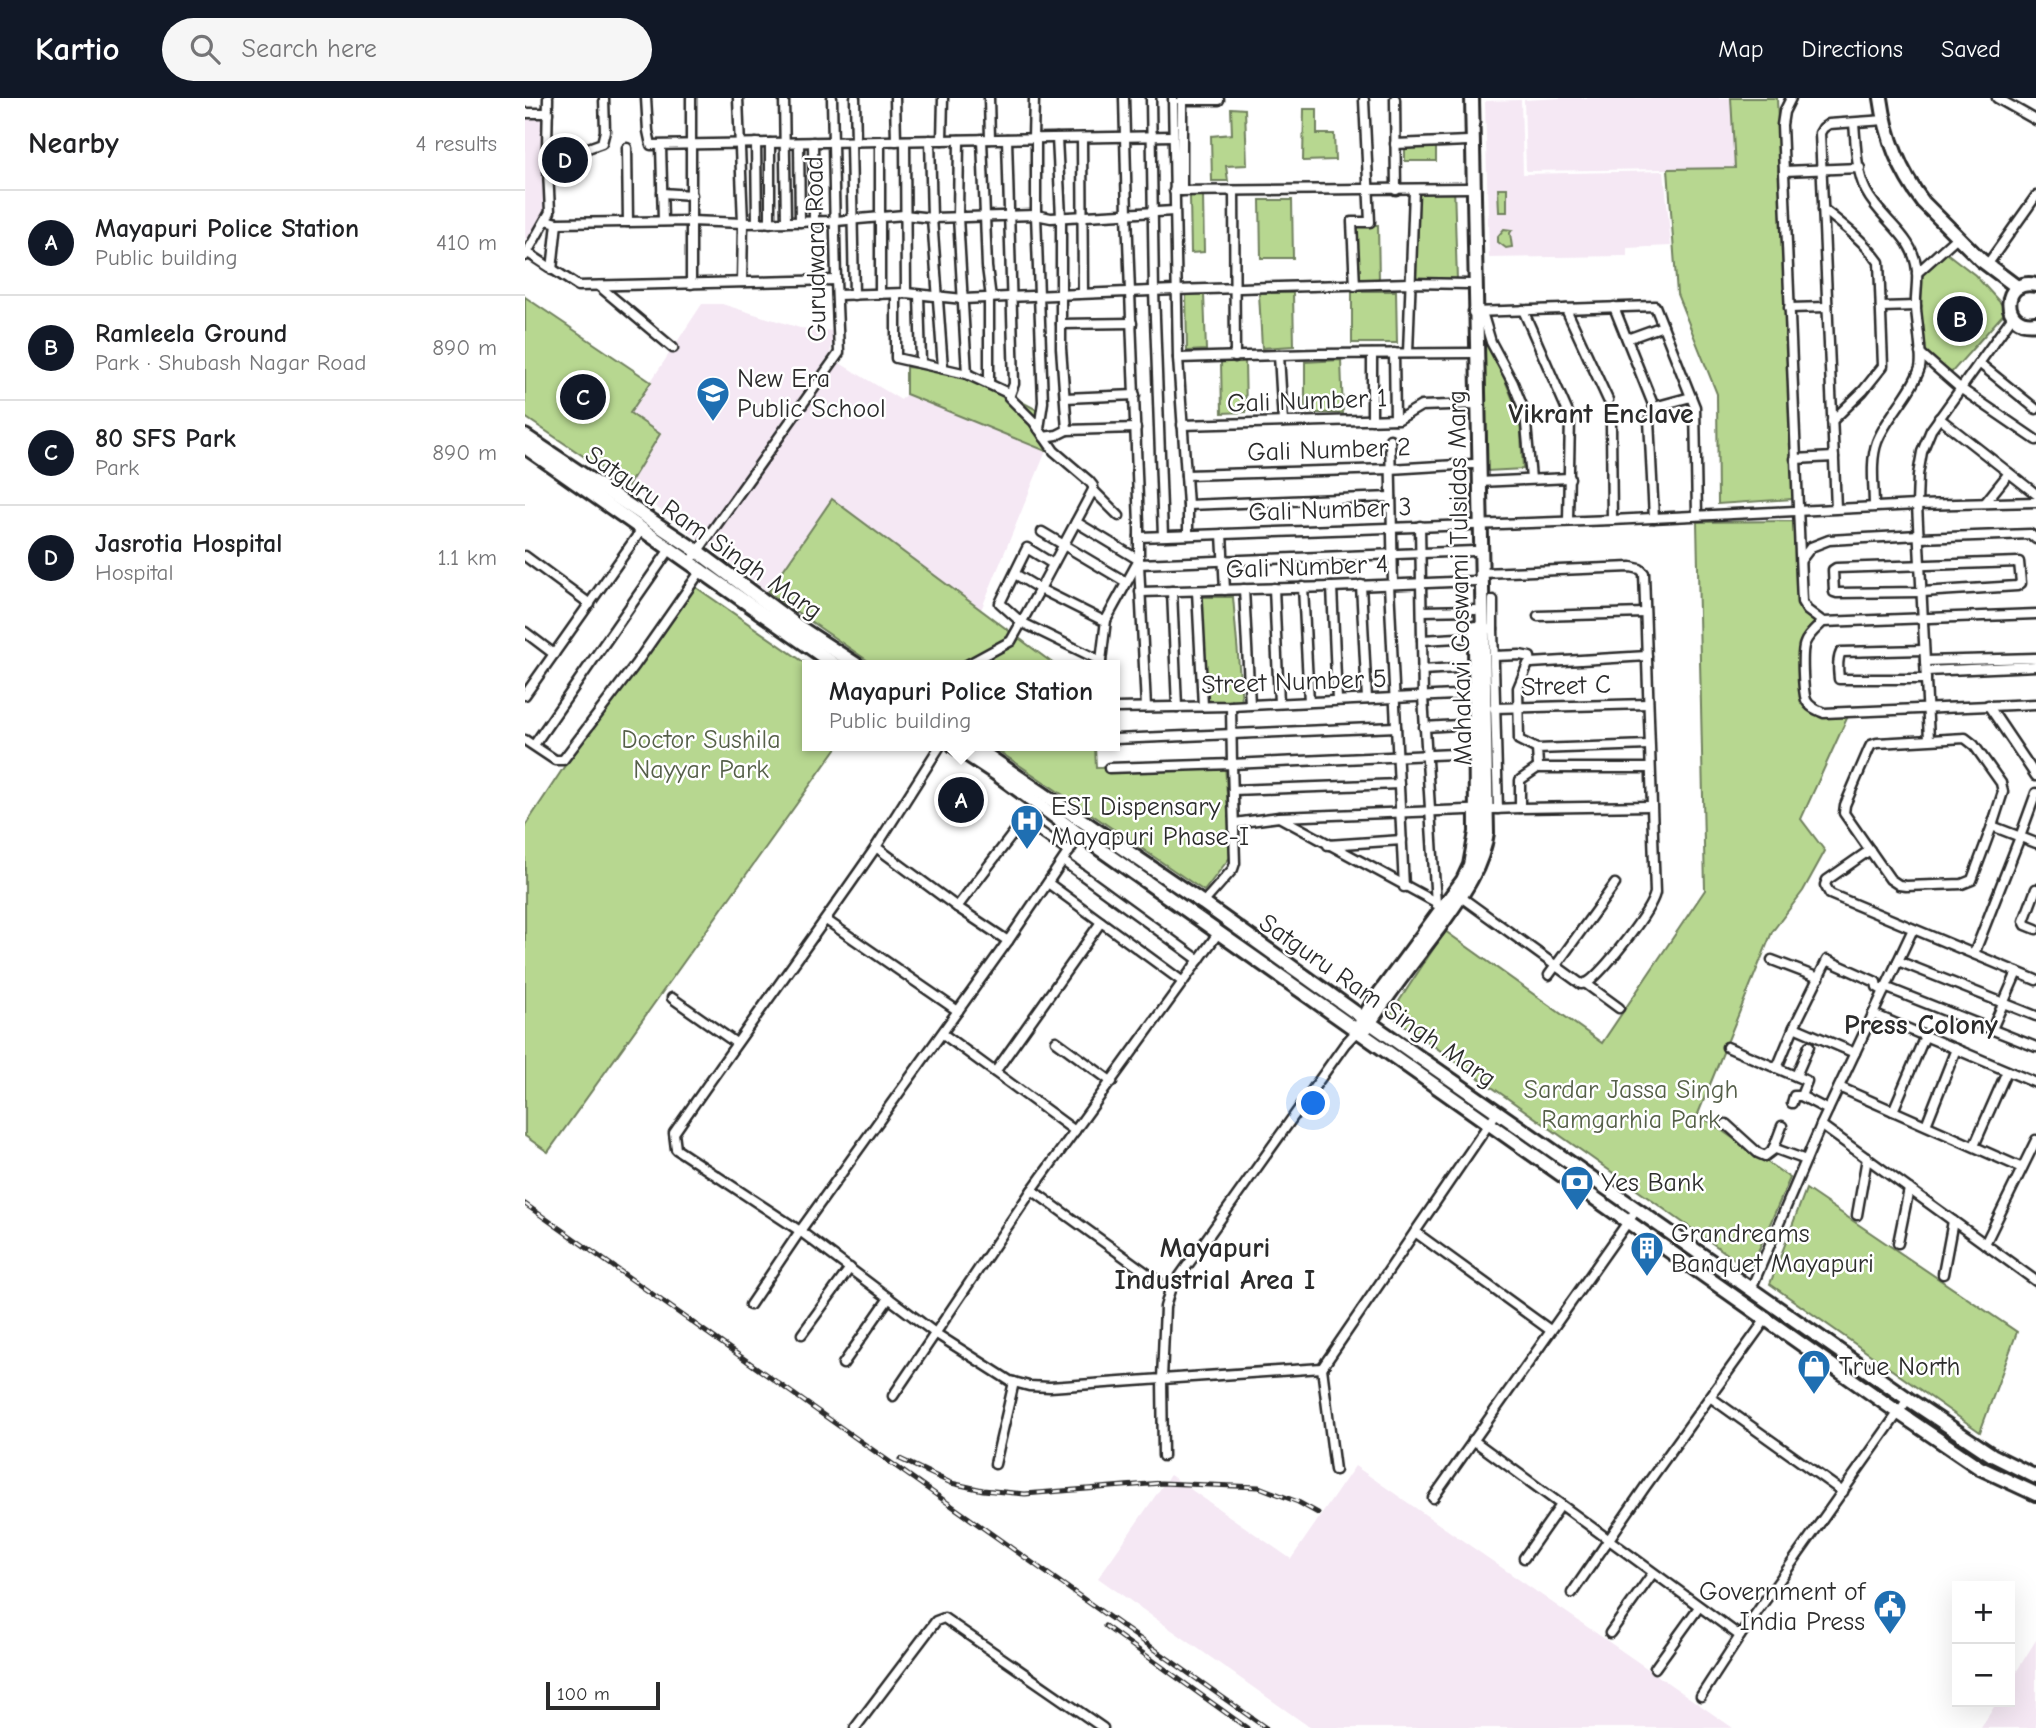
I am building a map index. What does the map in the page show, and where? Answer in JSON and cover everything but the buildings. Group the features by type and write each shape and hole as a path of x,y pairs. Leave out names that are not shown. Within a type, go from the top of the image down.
{"main road":[{"name":"Mahakavi Goswami Tulsidas Marg","path":"1361,1027 1461,898 1483,854 1487,833 1484,632 1474,551 1479,482 1471,353 1476,312 1470,284 1470,98"},
{"name":"Mahakavi Goswami Tulsidas Marg","path":"1470,98 1476,312 1473,464 1478,577 1475,610 1484,632 1475,667 1475,694 1486,708"},
{"path":"1881,98 1897,157 1916,193 1987,265 2017,287"},
{"path":"2036,285 2024,284 2017,287 2009,301 2013,316 2019,321 2026,324 2036,323"},
{"name":"Satguru Ram Singh Marg","path":"525,436 705,565 828,660"},
{"name":"Satguru Ram Singh Marg","path":"525,447 670,549 694,557"},
{"name":"Satguru Ram Singh Marg","path":"705,565 849,660"},
{"name":"Mahakavi Goswami Tulsidas Marg","path":"1361,1027 1373,1002 1440,905 1463,880 1470,865 1475,841 1487,809 1476,753 1476,724 1486,708"},
{"name":"Satguru Ram Singh Marg","path":"962,751 1219,932 1361,1027 1497,1112 1908,1399 1992,1455 2036,1477"},
{"name":"Satguru Ram Singh Marg","path":"980,751 1203,903 1489,1124 1899,1413 1980,1468 2036,1494"}],"street":[{"path":"548,98 550,212 526,254 577,286 836,280"},
{"path":"547,148 587,148 602,143 605,131 604,98"},
{"path":"646,98 650,144 661,146 1173,136"},
{"path":"691,98 691,284"},
{"path":"738,98 743,223 742,282"},
{"path":"784,98 786,222"},
{"name":"Gurudwara Road","path":"694,557 839,353 832,98"},
{"path":"854,295 855,98"},
{"path":"895,98 896,141"},
{"path":"942,140 943,98"},
{"path":"989,98 984,217 990,298 989,384"},
{"path":"1034,98 1043,402 1039,429"},
{"path":"1124,98 1146,707"},
{"path":"1151,98 1154,291 1163,536"},
{"path":"1173,98 1178,191"},
{"path":"1791,98 1784,112 1782,125 1802,602 1807,610 1823,622 1923,620 2035,613"},
{"path":"1999,98 2036,120"},
{"path":"1188,535 1175,290 1174,211 1178,191 1182,100 1219,100"},
{"path":"1355,286 1352,222 1370,222 1364,100"},
{"path":"1395,100 1396,190"},
{"path":"525,113 548,113"},
{"path":"1836,508 1821,130 1829,124 1885,120"},
{"path":"1854,123 1863,182 1870,196 1912,249 1917,273 1920,364 1876,443 1874,506"},
{"path":"1057,138 1061,217 1061,324 1067,430"},
{"path":"1007,139 1014,384 1010,394 1011,401 1039,429 1054,451 1089,481 1093,490 1119,516"},
{"path":"1081,139 1083,293"},
{"path":"930,140 932,218 943,368"},
{"path":"959,140 958,217 967,374"},
{"path":"905,141 906,293"},
{"path":"1395,144 1468,141"},
{"path":"813,142 814,221"},
{"path":"880,142 880,294"},
{"path":"756,143 757,223"},
{"path":"770,143 770,223"},
{"path":"799,143 800,222"},
{"path":"661,146 663,221"},
{"path":"627,148 628,222"},
{"path":"1784,171 1860,168"},
{"path":"1178,191 1468,188"},
{"path":"1408,353 1414,190"},
{"path":"1234,191 1235,357"},
{"path":"662,193 692,195"},
{"path":"1987,265 2036,196"},
{"path":"1823,209 1849,230 1879,262 1881,307 1883,366 1863,391 1832,421"},
{"path":"546,220 557,223 770,223 904,215 932,218 1036,215 1061,217 1174,211"},
{"path":"552,270 557,223"},
{"path":"1917,273 1957,237"},
{"path":"837,295 906,293 963,299 1410,283 1470,284"},
{"path":"599,286 673,348"},
{"path":"896,295 896,358 967,374 1010,394"},
{"path":"919,295 921,363"},
{"path":"1531,479 1525,413 1513,383 1476,312 1655,306 1695,407 1697,515"},
{"path":"1881,307 1916,306"},
{"path":"1614,307 1654,407 1691,397"},
{"path":"1789,309 1827,307"},
{"path":"1566,309 1608,400"},
{"path":"1523,310 1570,417 1568,522"},
{"path":"1929,739 1917,505 1922,452 1939,418 2013,316"},
{"path":"1061,324 1132,323"},
{"path":"1627,340 1663,326"},
{"path":"1394,353 1395,419"},
{"path":"1178,358 1471,353"},
{"path":"1920,353 1960,388 2036,440"},
{"path":"1372,354 1372,420"},
{"path":"1279,355 1283,422"},
{"path":"1979,363 2036,409"},
{"path":"1065,398 1135,395"},
{"name":"Gali Number 1","path":"1182,425 1395,419 1403,418 1421,406 1475,404"},
{"path":"1939,418 2034,490"},
{"path":"1649,420 1654,518"},
{"path":"1611,425 1612,520"},
{"path":"1044,437 1058,435 1067,430 1136,428"},
{"path":"1390,439 1391,584 1404,887"},
{"path":"1795,459 1833,457"},
{"name":"Gali Number 2","path":"1186,475 1473,464"},
{"path":"1985,503 2009,472"},
{"path":"1479,482 1570,478"},
{"path":"976,660 1011,641 1093,490"},
{"path":"1188,505 1391,497"},
{"name":"Gali Number 3","path":"1139,537 1568,522 1874,506 2036,502"},
{"path":"1076,522 1139,562 1474,551"},
{"path":"1420,526 1426,755 1440,905"},
{"path":"525,695 642,530"},
{"path":"1042,531 1126,582"},
{"path":"1222,534 1225,590"},
{"path":"1801,560 1811,547 1829,540 2030,534 2036,538"},
{"path":"1053,564 1027,548 1000,603 1021,622 1095,660"},
{"path":"534,745 670,549"},
{"path":"525,556 590,604"},
{"path":"1101,660 1106,620 1139,562"},
{"path":"2016,562 2020,564 2021,583 2017,586 1921,592 1837,593 1833,589 1834,569 1920,565 2016,562"},
{"path":"525,740 555,760 563,760 635,665 705,565"},
{"name":"Gali Number 4","path":"1140,592 1361,586 1637,568 1644,573 1645,613"},
{"path":"1015,574 1040,589 1106,620"},
{"path":"1361,586 1367,699"},
{"path":"1303,587 1309,702"},
{"path":"1332,587 1337,700"},
{"path":"1274,588 1279,703"},
{"path":"1244,589 1250,704"},
{"path":"1172,591 1177,707"},
{"path":"1197,591 1203,706"},
{"path":"1486,708 1495,656 1484,632 1493,600"},
{"path":"1422,611 1475,610"},
{"path":"1461,898 1577,982 1585,983 1590,981 1625,940 1654,897 1645,613 1538,616"},
{"path":"1823,622 1803,646 1806,701 1823,713 2036,704"},
{"path":"525,632 554,654"},
{"path":"1422,640 1484,632"},
{"path":"1924,650 1841,652 1839,679 2036,666"},
{"path":"1495,656 1525,655 1530,657 1531,663"},
{"path":"1647,656 1528,664 1519,683 1518,740 1537,749 1650,745"},
{"path":"1925,661 2036,657"},
{"path":"1422,670 1475,667"},
{"name":"Street Number 5","path":"1120,708 1231,706 1475,694"},
{"name":"Street C","path":"1486,708 1648,704"},
{"path":"1988,705 2036,776"},
{"path":"1203,903 1233,869 1235,863 1231,706"},
{"path":"1425,727 1476,724"},
{"path":"1120,739 1396,727"},
{"path":"1965,738 1974,745 2003,787 1992,826 1972,880 1966,883 1899,885 1890,879 1846,816 1844,809 1871,746 1877,743 1965,738"},
{"path":"1537,749 1539,767"},
{"path":"937,751 826,920 674,1133 676,1149 800,1231 935,1333 1014,1382 1051,1387 1322,1368"},
{"path":"1109,768 1476,753"},
{"path":"1520,808 1520,780 1539,767 1650,768"},
{"path":"1233,790 1399,784"},
{"path":"1974,954 2036,793"},
{"path":"1235,823 1279,817 1651,806"},
{"path":"1279,817 1440,905"},
{"path":"957,907 1022,822 1026,822 1069,852"},
{"path":"1992,826 2036,843"},
{"path":"750,1305 800,1231 1009,941 1080,835"},
{"path":"1328,845 1402,841"},
{"path":"876,846 957,907 1009,941"},
{"path":"1870,850 1827,880 1825,885 1830,894 2036,980"},
{"path":"1063,861 1199,960"},
{"path":"1048,883 1183,982"},
{"path":"1549,975 1615,884"},
{"path":"2036,889 2024,921 2026,925 2036,929"},
{"path":"826,920 958,1011"},
{"path":"995,1072 1101,922"},
{"path":"1751,1289 1821,1125 1913,929"},
{"path":"893,1396 1032,1191 1219,932"},
{"path":"1772,960 1819,978"},
{"path":"1776,1068 1827,960 1874,981 1877,987 2036,1047"},
{"path":"1898,961 2036,1016"},
{"path":"1992,1029 2017,972"},
{"path":"1585,983 1603,999 1619,1008"},
{"path":"673,998 736,1043"},
{"path":"1873,1014 2036,1083"},
{"path":"1163,1456 1165,1307 1170,1290 1345,1044 1361,1027"},
{"path":"1794,1027 1854,1053"},
{"path":"943,1034 1075,1131"},
{"path":"1893,1111 1925,1036"},
{"path":"1056,1041 1112,1082"},
{"path":"1796,1076 1809,1045"},
{"path":"1727,1047 1807,1081 1801,1096"},
{"path":"1926,1125 1957,1049"},
{"path":"1974,1146 2007,1071"},
{"path":"1839,1087 2022,1168"},
{"path":"1792,1103 1794,1097 1801,1096 1828,1110"},
{"path":"1335,1470 1322,1368 1497,1112"},
{"path":"1726,1124 1761,1155 1768,1155 1782,1126"},
{"path":"1821,1125 2036,1282"},
{"path":"1985,1244 2036,1140"},
{"path":"1773,1148 1806,1160"},
{"path":"1857,1215 1867,1158"},
{"path":"1898,1243 1909,1189"},
{"path":"1032,1191 1170,1290"},
{"path":"1433,1498 1637,1209"},
{"path":"1943,1274 1953,1221"},
{"path":"1415,1232 1550,1331"},
{"path":"802,1334 850,1268"},
{"path":"843,1364 889,1298"},
{"path":"1572,1593 1766,1319"},
{"path":"995,1464 1014,1382"},
{"path":"1710,1396 1843,1492"},
{"path":"1701,1696 1740,1636 1908,1399"},
{"path":"1473,1440 1740,1636"},
{"path":"1524,1558 1561,1505"},
{"path":"1610,1633 1653,1573"},
{"path":"1654,1668 1699,1607"},
{"path":"855,1728 936,1621 944,1618 1103,1728"}],"shaded area":[{"path":"1731,98 1735,168 1526,171 1524,100"},
{"path":"1521,100 1523,174 1664,171 1671,246 1627,248 1627,256 1489,258 1485,101"},
{"path":"550,114 551,207 525,240 525,115"},
{"name":"New Era Public School","path":"702,304 722,304 800,328 834,331 830,354 699,539 628,486 659,434 630,413"},
{"path":"838,362 901,400 906,394 1046,451 981,610 832,500 768,592 707,544"},
{"path":"1355,1466 1733,1728 1311,1728 1098,1578 1170,1475 1291,1559"},
{"path":"2036,1640 2036,1728 1981,1728 1994,1707 2015,1707 2015,1674"}],"green space":[{"path":"1731,98 1777,98 1793,499 1718,504 1717,394 1677,294 1668,169 1735,168"},
{"path":"1231,108 1245,109 1247,165 1226,166 1228,181 1212,181 1211,136 1232,134"},
{"path":"1304,109 1317,109 1317,134 1334,134 1335,160 1303,161"},
{"path":"1436,146 1436,161 1405,161 1405,147"},
{"path":"1454,186 1457,280 1409,281 1409,188"},
{"path":"1498,188 1507,188 1507,212 1499,212"},
{"path":"1203,195 1204,252 1191,253 1190,196"},
{"path":"1260,200 1292,200 1293,258 1261,258"},
{"path":"1351,225 1378,225 1379,281 1350,281"},
{"path":"1504,229 1512,230 1512,247 1506,248 1498,242 1498,236"},
{"path":"1944,251 1975,275 2007,310 1952,372 1942,371 1932,362 1926,352 1920,324 1923,269"},
{"path":"1352,291 1396,291 1397,343 1352,343"},
{"path":"1259,293 1293,293 1294,346 1262,348"},
{"path":"1186,294 1204,294 1206,350 1187,351"},
{"path":"525,297 651,382 630,413 660,434 628,486 525,417"},
{"path":"1483,326 1520,417 1523,469 1487,471"},
{"path":"1341,360 1343,413 1305,413 1305,362"},
{"path":"1245,361 1246,412 1222,413 1221,362"},
{"path":"906,367 969,374 1041,412 1046,451 906,394"},
{"path":"832,499 1048,660 867,660 768,592"},
{"name":"Sardar Jassa Singh Ramgarhia Park","path":"1796,521 1800,608 1819,622 1800,643 1802,701 1824,717 1848,716 1801,819 1825,851 1803,891 1772,932 1698,1114 1790,1178 1750,1270 1390,1015 1445,931 1602,1043 1705,890 1697,522"},
{"name":"Doctor Sushila Nayyar Park","path":"687,581 802,661 802,751 834,751 548,1152 525,1136 525,826"},
{"path":"1202,597 1233,597 1242,702 1206,703"},
{"path":"998,751 1095,751 1096,768 1225,765 1231,856 1204,891"},
{"path":"1806,1189 2017,1332 1980,1432 1770,1284"}],"railway":[{"path":"525,1204 1266,1728"},
{"path":"900,1459 951,1483 983,1490 1025,1494 1161,1483 1259,1487 1318,1513"},
{"path":"1105,1626 1247,1728"}],"place":[{"name":"Jasrotia Hospital","path":"565,160"},
{"name":"Ramleela Ground","path":"1960,319"},
{"name":"80 SFS Park","path":"583,397"},
{"name":"New Era Public School","path":"713,423"},
{"name":"Mayapuri Police Station","path":"961,800"},
{"name":"ESI Dispensary Mayapuri Phase-I","path":"1027,851"},
{"name":"Yes Bank","path":"1577,1212"},
{"name":"Grandreams Banquet Mayapuri","path":"1647,1278"},
{"name":"True North","path":"1814,1396"},
{"name":"Government of India Press","path":"1890,1636"}],"district":[{"name":"Vikrant Enclave","path":"1601,413"},
{"name":"Press Colony","path":"1921,1024"},
{"name":"Mayapuri Industrial Area I","path":"1215,1263"}]}
